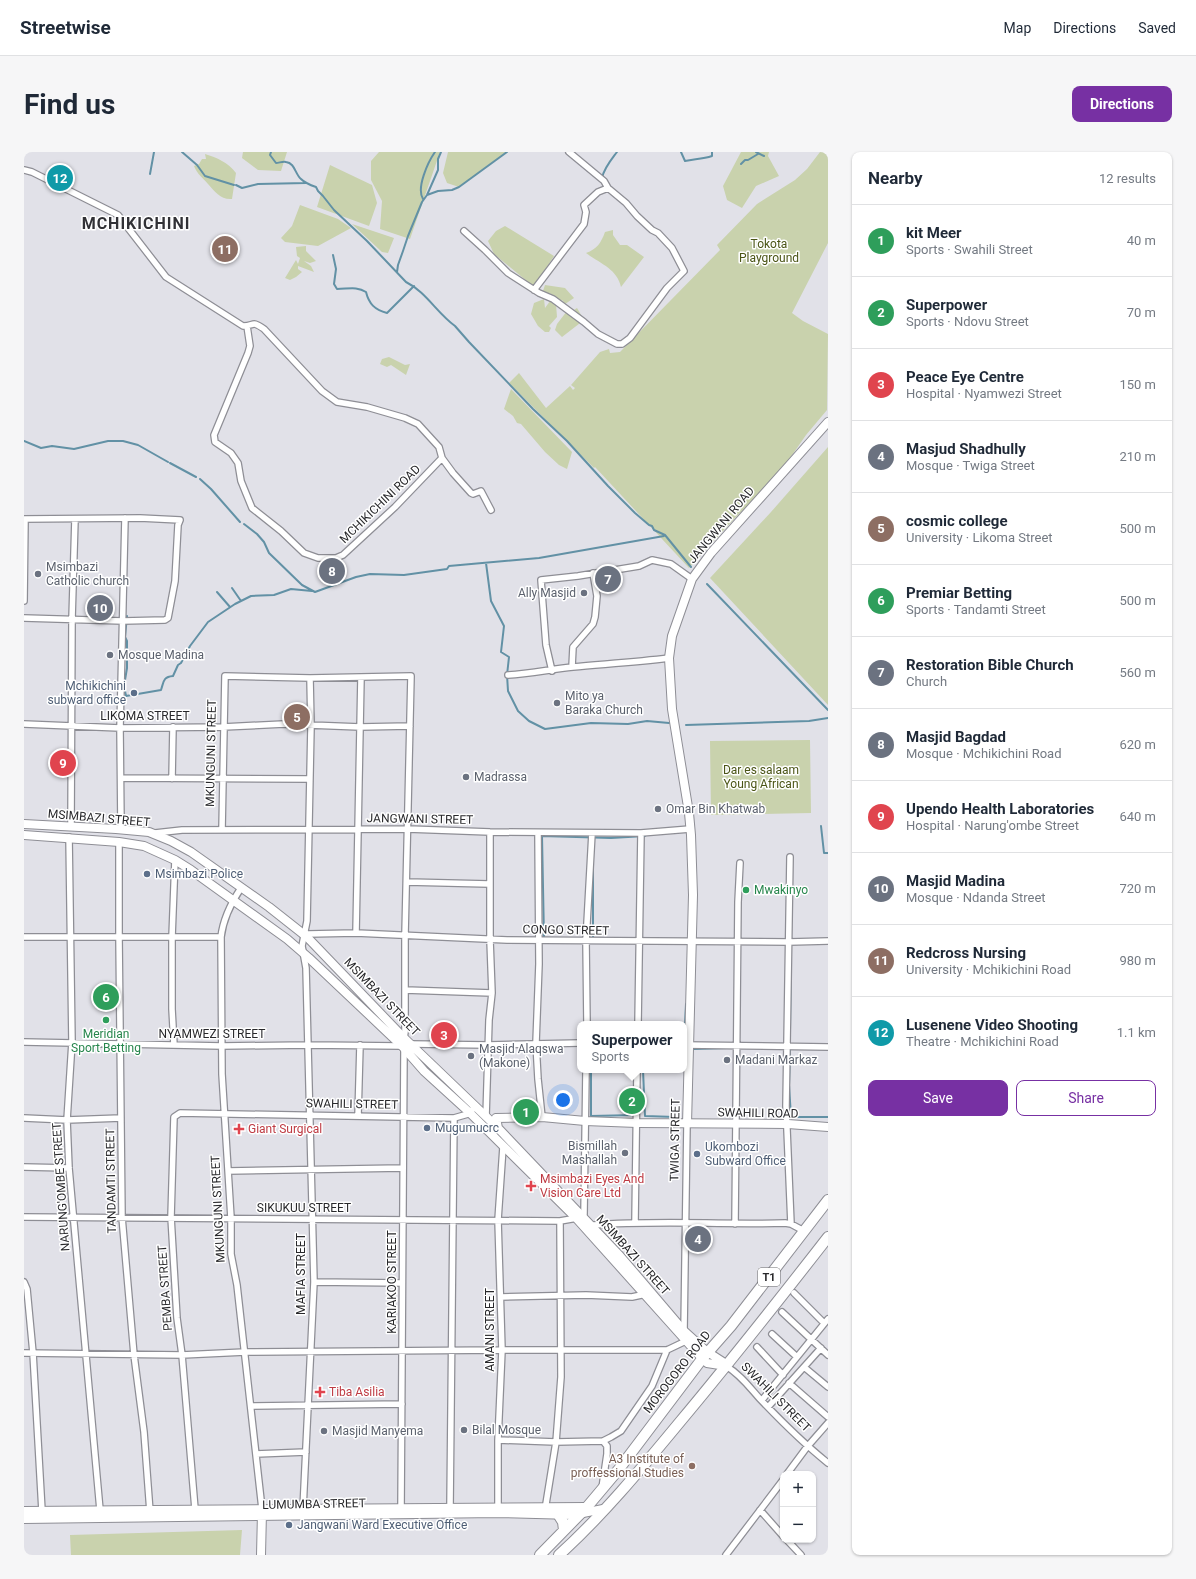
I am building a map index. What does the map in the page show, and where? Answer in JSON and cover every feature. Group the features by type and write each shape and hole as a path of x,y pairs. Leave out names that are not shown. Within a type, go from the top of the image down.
{"highway":[{"name":"MOROGORO ROAD","path":"540,1555 587,1507 601,1490 705,1355 731,1326 828,1200"},
{"name":"T1","path":"559,1555 579,1537 603,1509 634,1477 726,1366 828,1236"},
{"path":"558,1514 564,1522 564,1530"}],"street":[{"path":"464,231 508,273 534,290 553,299 598,334 617,344 622,344 630,338 667,288 684,271 672,248 658,233 652,230 637,216 626,203 608,188 604,182 568,152"},
{"path":"24,170 32,172 118,215 166,277 243,326 254,323 264,329 322,391 337,402 367,407 405,418 418,424 439,447 442,458 453,473 471,493 473,494 481,491 491,510"},
{"path":"534,290 584,224 586,212 584,205 598,192 608,188"},
{"name":"MCHIKICHINI ROAD","path":"246,326 250,346 222,413 214,435 215,442 231,452 238,463 240,481 249,505 304,553 318,558 336,558 347,553 395,507 442,458"},
{"name":"JANGWANI ROAD","path":"690,829 689,813 672,709 669,658 672,636 692,579 725,536 828,422"},
{"path":"121,825 122,778 120,728 125,518"},
{"path":"24,601 24,519 125,518 180,520 178,525 176,570 173,595 168,618 164,620 123,621 24,618"},
{"path":"71,825 72,619 75,519"},
{"path":"552,671 546,645 540,580 638,566 652,560 671,564 692,579"},
{"path":"572,667 573,647 593,624 595,617 597,596 593,573"},
{"path":"508,675 552,671 572,667 630,663 669,658"},
{"name":"MKUNGUNI STREET","path":"222,830 225,676 310,678"},
{"name":"KARIAKOO STREET","path":"361,677 411,676 408,882 405,934 405,1032 403,1045 404,1116 401,1511"},
{"path":"302,953 307,921 311,726 310,678 361,677 356,933"},
{"name":"LIKOMA STREET","path":"24,724 120,728 223,727 284,724 360,727 410,726"},
{"path":"172,778 173,727"},
{"path":"122,778 310,779"},
{"name":"MSIMBAZI STREET","path":"24,824 149,832 171,841 191,852 269,907 305,937 403,1045 424,1071 472,1110 486,1117 498,1128 589,1228 620,1256 648,1294 688,1339 705,1355"},
{"name":"JANGWANI STREET","path":"149,832 161,833 182,830 408,829 538,833 641,833 690,829"},
{"name":"TWIGA STREET","path":"687,1024 693,895 690,829"},
{"path":"480,1124 486,1117 488,1045 492,993 490,940 490,832"},
{"path":"538,833 539,941 536,1043 542,1117"},
{"path":"586,1021 586,941 592,833"},
{"path":"638,1021 638,941 641,833"},
{"name":"MSIMBAZI STREET","path":"24,834 69,837 144,846 175,860 233,900 287,939 403,1045 411,1044 472,1110 480,1124 580,1218"},
{"name":"NARUNG'OMBE STREET","path":"69,837 72,1042 67,1120 69,1168 100,1510"},
{"name":"TANDAMTI STREET","path":"119,842 122,1217 134,1354 144,1432 150,1514"},
{"path":"790,858 786,1106 788,1124 791,1224"},
{"path":"174,1045 172,1009 172,937 175,860"},
{"path":"734,1224 738,1046 738,902 740,863"},
{"path":"408,882 490,884"},
{"name":"MKUNGUNI STREET","path":"241,888 233,900 220,937 222,1046 231,1218 231,1254 237,1285 262,1513 261,1555"},
{"name":"CONGO STREET","path":"305,937 308,934 316,933 356,933 539,941 828,941"},
{"path":"24,937 220,937"},
{"name":"MAFIA STREET","path":"302,953 306,968 314,1282 303,1509"},
{"path":"405,990 492,993"},
{"name":"NYAMWEZI STREET","path":"24,1042 222,1046 308,1044 403,1045"},
{"path":"411,1044 488,1045 577,1043"},
{"path":"358,1116 360,1045"},
{"path":"687,1045 786,1045 828,1047"},
{"path":"580,1218 586,1073"},
{"path":"635,1222 638,1073"},
{"name":"TWIGA STREET","path":"684,1331 686,1073"},
{"name":"SWAHILI STREET","path":"225,1114 454,1118 472,1110"},
{"name":"PEMBA STREET","path":"195,1510 182,1355 177,1318 171,1217 174,1117 180,1113 225,1114"},
{"path":"498,1128 496,1118 542,1117 585,1121 687,1124"},
{"path":"24,1118 67,1120 121,1118"},
{"path":"450,1507 454,1118"},
{"name":"SWAHILI ROAD","path":"687,1124 788,1124 828,1127"},
{"name":"AMANI STREET","path":"498,1510 498,1440 502,1350 498,1220 503,1147"},
{"path":"24,1167 69,1168"},
{"path":"228,1171 403,1168"},
{"name":"SIKUKUU STREET","path":"24,1217 560,1221 580,1218"},
{"path":"545,1510 556,1442 561,1377 560,1221"},
{"path":"589,1228 635,1222 685,1224 791,1224 804,1232"},
{"path":"24,1282 27,1289 33,1353 42,1511"},
{"path":"314,1282 402,1284"},
{"path":"762,1400 826,1321 794,1293"},
{"path":"501,1297 632,1297 648,1294"},
{"name":"MSIMBAZI STREET","path":"648,1294 684,1331 688,1339"},
{"path":"782,1312 828,1355"},
{"path":"772,1334 798,1357"},
{"path":"24,1353 182,1355 245,1352 667,1350 688,1339"},
{"path":"757,1347 783,1375"},
{"path":"768,1407 821,1348"},
{"path":"498,1440 556,1442 603,1441 620,1431 648,1393 667,1350"},
{"path":"705,1355 707,1363 726,1366"},
{"name":"SWAHILI STREET","path":"726,1366 740,1376 768,1407 807,1446 828,1463"},
{"path":"804,1367 828,1387"},
{"path":"789,1383 828,1417"},
{"path":"251,1406 402,1404"},
{"path":"789,1471 807,1446 828,1423"},
{"path":"601,1490 607,1454 606,1446 603,1441"},
{"path":"256,1454 306,1452"},
{"path":"726,1555 780,1484"},
{"name":"LUMUMBA STREET","path":"24,1511 100,1510 150,1514 195,1510 262,1513 303,1509 401,1511 450,1507 498,1510"},
{"name":"LUMUMBA STREET","path":"24,1519 150,1514 545,1510 587,1507"},
{"name":"LUMUMBA STREET","path":"545,1510 558,1514 580,1514 603,1509"},
{"path":"760,1510 780,1533"},
{"path":"790,1543 801,1555"}],"green space":[{"path":"243,152 287,152 281,171 258,170 242,158"},
{"path":"379,152 440,152 410,239 380,229 382,201 371,180 371,161"},
{"path":"448,152 506,152 459,187 447,183 443,173"},
{"path":"741,152 769,152 768,156 779,176 756,186 742,208 727,200 723,186"},
{"name":"Tokota Playground","path":"820,152 828,152 828,243 792,313 803,321 828,334 827,410 806,435 779,474 735,518 689,568 595,467 594,468 509,383 519,373 546,408 570,386 573,390 575,388 571,385 600,352 609,349 610,353 620,352 720,250 717,245 757,204 795,180 807,169"},
{"path":"205,154 226,163 236,173 232,199 218,195 200,176 194,166 199,164 202,159 206,159"},
{"path":"330,165 372,185 377,203 369,226 317,207"},
{"path":"300,205 338,219 351,228 318,246 285,242 281,238 292,226"},
{"path":"352,224 394,238 388,253 382,252"},
{"path":"505,226 554,256 534,287 494,254 488,241 496,231"},
{"path":"613,230 613,235 620,245 627,245 644,257 621,287 612,271 586,253 593,250 598,245 605,232"},
{"path":"306,246 306,251 316,261 310,263 304,261 311,266 314,272 298,266 298,269 302,272 290,280 285,278 296,260 298,264 300,258 297,256 296,247"},
{"path":"545,285 565,288 574,298 565,304 562,300 556,304 557,317 549,326 551,328 549,332 545,332 538,326 531,314 534,303 544,299 545,308 553,297 555,303 553,295 549,293 547,296 542,294"},
{"path":"577,308 584,320 562,337 555,330 557,324 567,311 571,312"},
{"path":"389,357 405,365 410,364 406,375 391,365 387,367 380,364 382,359"},
{"path":"511,389 572,452 567,469 559,465 545,452 521,424 517,423 513,416 504,409"},
{"path":"828,447 828,705 710,578"},
{"name":"Dar es salaam Young African","path":"810,740 811,813 711,815 710,741"},
{"path":"242,1530 240,1555 71,1555 70,1535"}],"waterway":[{"path":"150,174 154,152"},
{"path":"182,152 197,165 205,176 234,185"},
{"path":"271,152 270,155 276,163 284,162 291,164 299,177 308,184 316,187 334,210 367,241 406,282 420,291 455,326 533,409 567,441 635,513 652,526 654,530 665,535 691,567"},
{"path":"423,199 421,194 422,182 426,168 435,152"},
{"path":"397,272 408,236 422,202 427,195 438,170 438,159 441,152"},
{"path":"427,195 438,191 452,190 459,187 507,152"},
{"path":"602,178 606,167 617,152"},
{"path":"681,152 685,161 712,156 712,152"},
{"path":"756,152 764,156"},
{"path":"741,164 745,160 748,160 758,154"},
{"path":"236,185 242,188 258,184 306,183"},
{"path":"333,255 336,269 334,284 337,289 352,288 363,290 366,292 373,306 383,312 387,313 414,286"},
{"path":"24,441 41,448 52,446 74,449 108,441 123,441 138,445 168,462"},
{"path":"170,463 196,477"},
{"path":"200,479 211,489 240,522"},
{"path":"244,524 257,534 264,542 269,553 302,585 315,592 356,577 370,574 404,575 447,569 449,566 539,558 664,536"},
{"path":"486,563 491,601 504,626 501,652 509,657 507,675 508,691 518,711 529,721 545,729 591,723 628,724 647,721 669,723"},
{"path":"707,584 828,710"},
{"path":"232,588 241,601"},
{"path":"127,616 125,637 127,641 127,668 124,686 126,696 161,690 164,680 167,677 173,676 190,646 208,622 235,604 251,596 274,595 291,589 312,591"},
{"path":"217,592 230,607"},
{"path":"686,725 809,721 828,718"},
{"path":"821,826 824,853 828,853"},
{"path":"544,938 542,836 611,838 645,836"},
{"path":"593,867 593,939 595,939"},
{"path":"790,1030 791,947"},
{"path":"685,1021 686,1004"},
{"path":"790,1034 790,1043"},
{"path":"694,1049 727,1048"},
{"path":"790,1050 789,1085 791,1117 828,1117"},
{"path":"591,1073 591,1116 636,1115"},
{"path":"643,1073 645,1116 675,1117"}],"place":[{"name":"Lusenene Video Shooting","path":"60,178"},
{"name":"Redcross Nursing","path":"225,249"},
{"name":"Masjid Bagdad","path":"332,571"},
{"name":"Msimbazi Catholic church","path":"38,574"},
{"name":"Restoration Bible Church","path":"608,579"},
{"name":"Ally Masjid","path":"584,593"},
{"name":"Masjid Madina","path":"100,608"},
{"name":"Mosque Madina","path":"110,655"},
{"name":"Mchikichini subward office","path":"134,693"},
{"name":"Mito ya Baraka Church","path":"557,703"},
{"name":"cosmic college","path":"297,717"},
{"name":"Upendo Health Laboratories","path":"63,763"},
{"name":"Madrassa","path":"466,777"},
{"name":"Omar Bin Khatwab","path":"658,809"},
{"name":"Msimbazi Police","path":"147,874"},
{"name":"Mwakinyo","path":"746,890"},
{"name":"Premiar Betting","path":"106,997"},
{"name":"Meridian Sport Betting","path":"106,1020"},
{"name":"Peace Eye Centre","path":"444,1035"},
{"name":"Masjid Alaqswa (Makone)","path":"471,1056"},
{"name":"Madani Markaz","path":"727,1060"},
{"name":"Superpower","path":"632,1101"},
{"name":"kit Meer","path":"526,1112"},
{"name":"Mugumucrc","path":"427,1128"},
{"name":"Giant Surgical","path":"239,1129"},
{"name":"Bismillah Mashallah","path":"625,1153"},
{"name":"Ukombozi Subward Office","path":"697,1154"},
{"name":"Msimbazi Eyes And Vision Care Ltd","path":"531,1186"},
{"name":"Masjud Shadhully","path":"698,1239"},
{"name":"Tiba Asilia","path":"320,1392"},
{"name":"Bilal Mosque","path":"464,1430"},
{"name":"Masjid Manyema","path":"324,1431"},
{"name":"A3 Institute of proffessional Studies","path":"692,1466"},
{"name":"Jangwani Ward Executive Office","path":"289,1525"}],"district":[{"name":"MCHIKICHINI","path":"136,223"}]}
